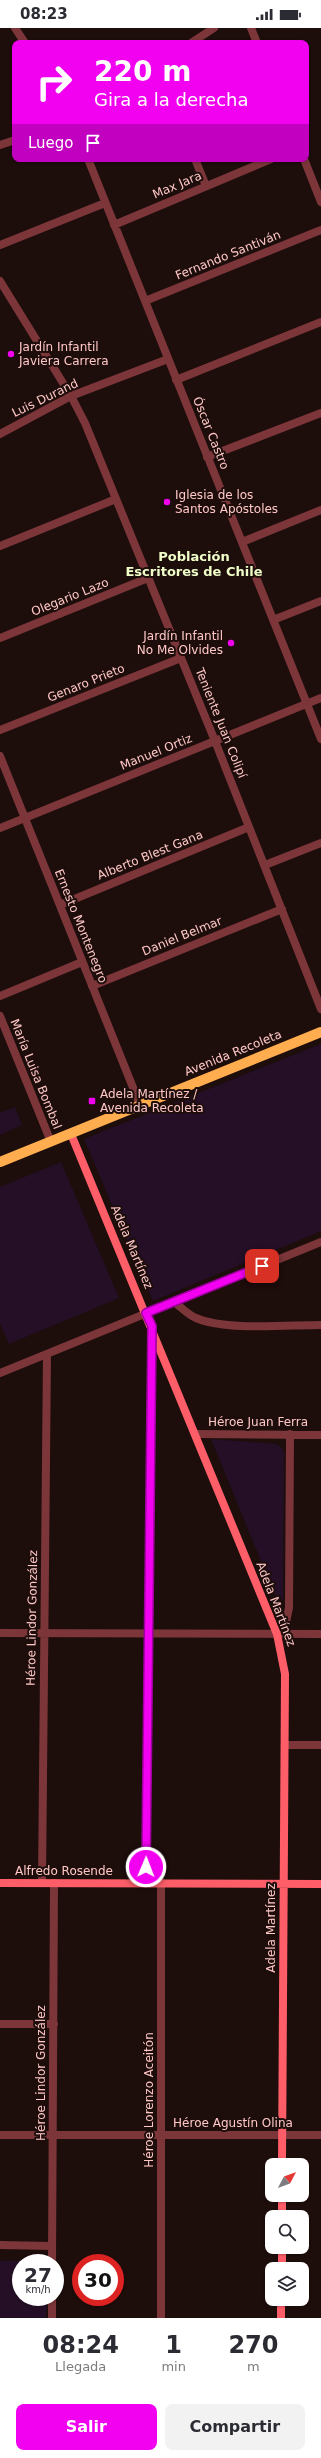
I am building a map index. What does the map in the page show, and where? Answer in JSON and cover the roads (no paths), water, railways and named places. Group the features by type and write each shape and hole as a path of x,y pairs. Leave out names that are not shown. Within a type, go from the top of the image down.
{"main road":[{"name":"Avenida Recoleta","path":"0,1162 321,1032"}],"street":[{"path":"15,28 23,40"},
{"path":"196,40 214,28"},
{"path":"251,28 256,40"},
{"path":"0,145 12,141"},
{"name":"Óscar Castro","path":"89,162 321,739"},
{"path":"196,162 206,186"},
{"name":"Max Jara","path":"114,225 264,162"},
{"path":"305,162 321,202"},
{"path":"0,245 105,203"},
{"name":"Fernando Santiván","path":"145,302 321,230"},
{"name":"Teniente Juan Colipí","path":"0,281 71,396 116,499 215,741 321,1009"},
{"path":"176,380 321,322"},
{"name":"Luis Durand","path":"0,434 71,396 168,359"},
{"path":"208,457 321,413"},
{"path":"0,546 116,499"},
{"path":"242,542 321,510"},
{"name":"Olegario Lazo","path":"0,638 148,578"},
{"path":"273,620 321,601"},
{"name":"Genaro Prieto","path":"0,730 181,658"},
{"name":"Manuel Ortiz","path":"0,828 321,698"},
{"name":"Ernesto Montenegro","path":"0,756 140,1105"},
{"name":"Alberto Blest Gana","path":"60,904 249,827"},
{"path":"265,866 321,843"},
{"name":"Daniel Belmar","path":"92,986 282,909"},
{"path":"0,996 82,962"},
{"name":"María Luisa Bombal","path":"1,1021 51,1142"},
{"name":"Adela Martínez","path":"71,1134 152,1326 277,1634 285,1674 282,2158"},
{"path":"0,1373 321,1242"},
{"path":"174,1302 194,1318 208,1323 226,1325 321,1325"},
{"path":"146,1882 152,1326"},
{"name":"Héroe Lindor González","path":"42,1883 47,1354"},
{"name":"Héroe Juan Ferra","path":"196,1434 321,1435"},
{"path":"277,1634 286,1622 289,1608 290,1434"},
{"path":"0,1633 321,1634"},
{"path":"285,1745 321,1745"},
{"name":"Alfredo Rosende","path":"0,1883 162,1882 321,1884"},
{"name":"Héroe Lorenzo Aceitón","path":"161,2318 162,1882"},
{"name":"Héroe Lindor González","path":"52,2254 54,1883"},
{"path":"0,2024 54,2024"},
{"name":"Héroe Agustín Olina","path":"0,2135 321,2135"},
{"path":"0,2245 52,2246"},
{"path":"52,2306 52,2318"},
{"path":"281,2306 281,2318"}],"place":[{"name":"Jardín Infantil Javiera Carrera","path":"11,354"},
{"name":"Iglesia de los Santos Apóstoles","path":"167,502"},
{"name":"Jardín Infantil No Me Olvides","path":"231,643"},
{"name":"Adela Martínez / Avenida Recoleta","path":"92,1101"}],"district":[{"name":"Población Escritores de Chile","path":"194,564"}]}
